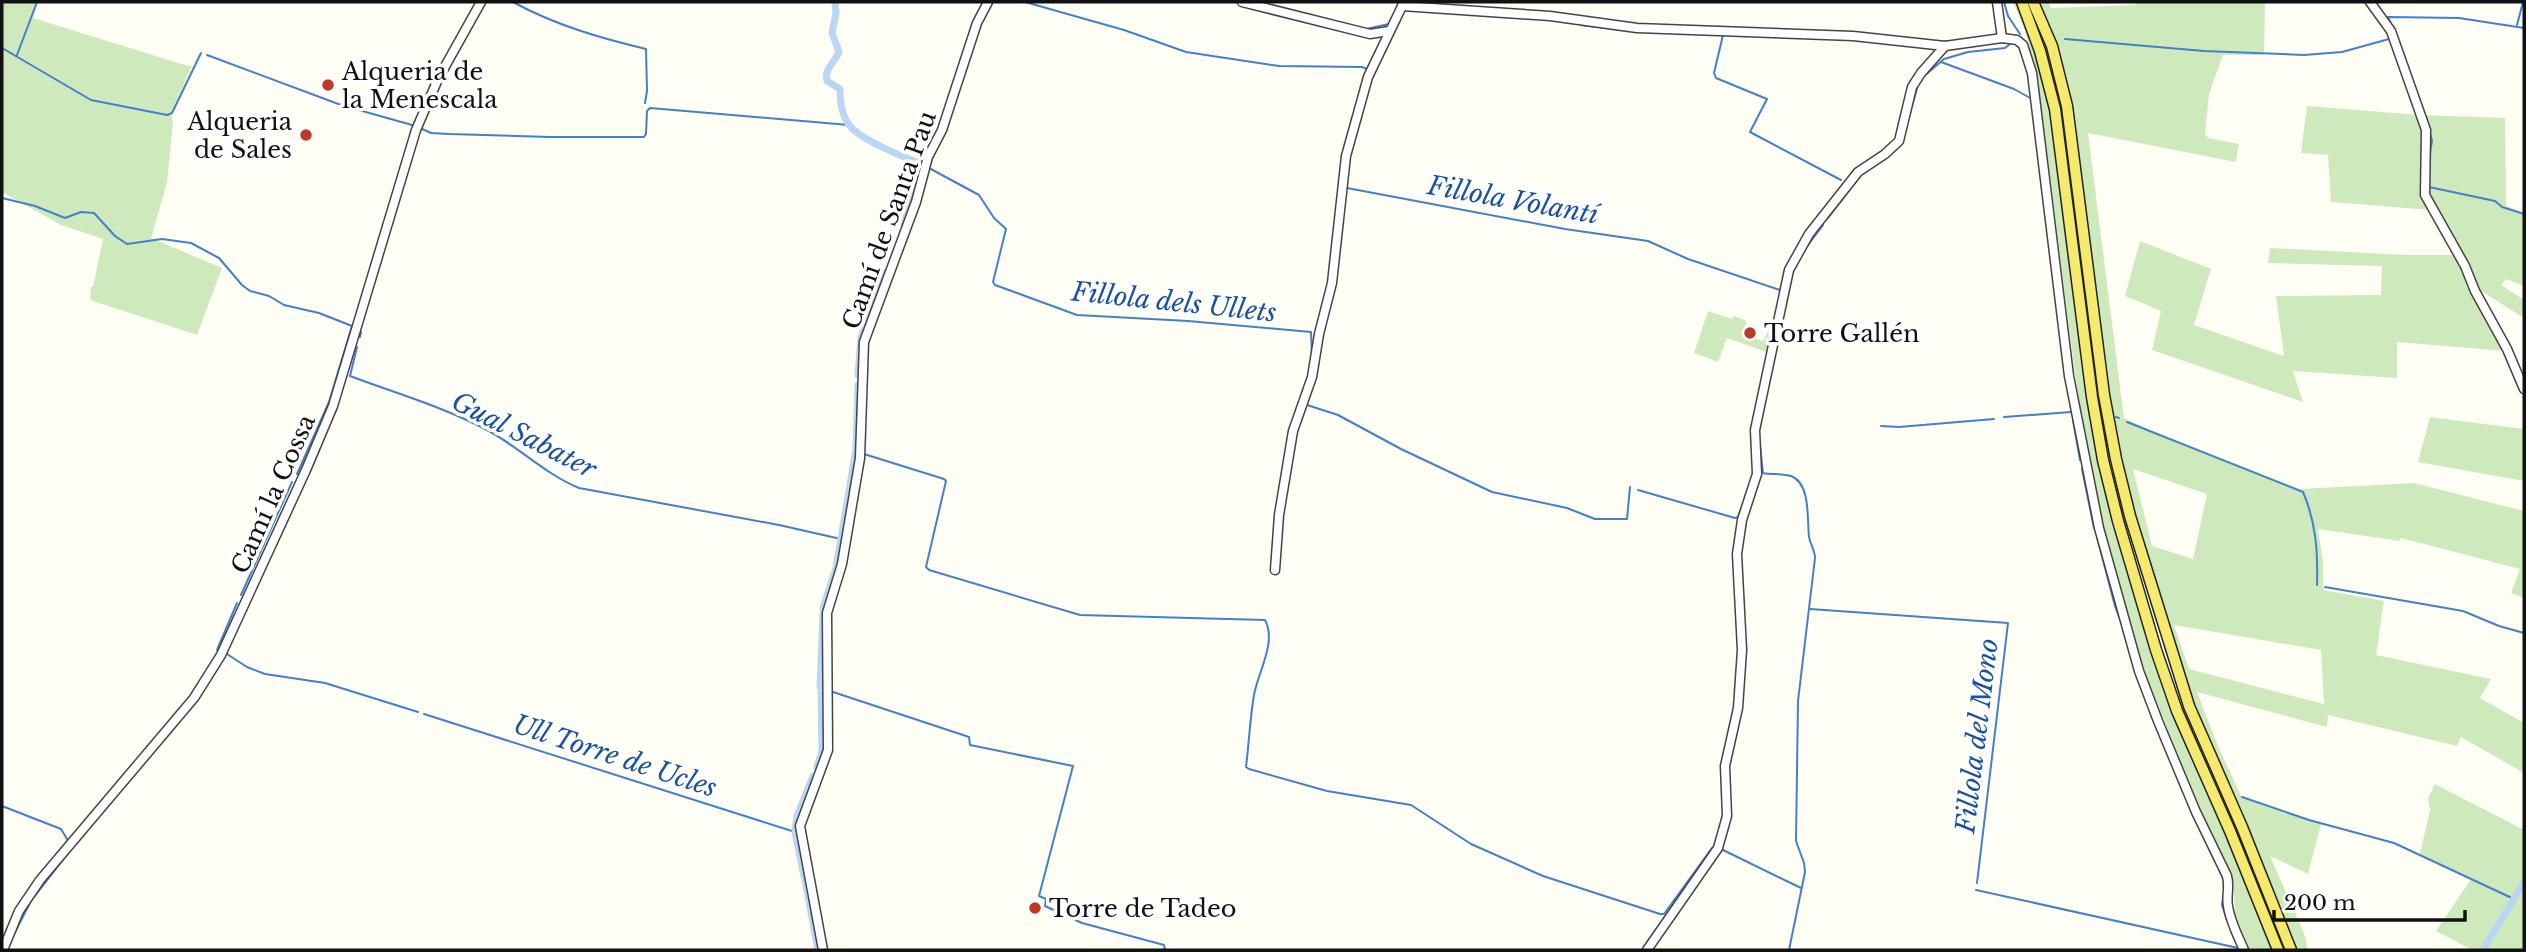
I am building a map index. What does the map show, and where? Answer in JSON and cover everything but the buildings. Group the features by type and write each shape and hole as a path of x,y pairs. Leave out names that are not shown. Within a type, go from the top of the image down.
{"main road":[{"path":"2022,2 2040,51 2055,109 2088,372 2103,460 2118,521 2152,637 2178,711 2278,950"},
{"path":"2033,2 2052,46 2067,106 2104,395 2130,516 2189,706 2242,827 2291,950"}],"street":[{"name":"Camí la Cossa","path":"3,950 19,911 40,880 194,698 220,655 333,406 416,130 438,79 481,2"},
{"name":"Camí de Santa Pau","path":"823,950 800,821 828,750 827,613 842,564 860,458 864,342 916,202 928,157 942,130 977,23 988,2"},
{"path":"1242,2 1370,34 1390,31"},
{"path":"1997,2 2002,38"},
{"path":"2370,2 2391,32 2426,130 2425,195 2465,266 2524,389"},
{"path":"1275,570 1279,515 1293,430 1312,377 1319,334 1332,283 1346,156 1368,77 1403,4 1550,16 1637,28 1853,36 1945,46 2002,38 2017,40 2023,45 2032,73 2069,376 2103,545 2139,671 2153,709 2196,813 2227,876 2230,886 2227,902 2244,950"},
{"path":"1647,950 1717,848 1727,816 1725,766 1738,708 1742,650 1737,546 1756,474 1755,430 1789,270 1809,234 1858,172 1899,141 1912,88 1921,73 1945,46"}],"green space":[{"path":"2,2 38,2 33,18 192,66 171,113 173,122 167,183 151,238 222,268 197,335 90,300 103,239 61,225 2,192"},
{"path":"2013,2 2018,2 2046,84 2086,386 2171,707 2273,950 2249,948 2235,914 2233,877 2196,800 2145,673 2105,534 2087,452 2075,374 2037,73"},
{"path":"2039,2 2049,2 2051,8 2135,5 2136,2 2265,2 2264,55 2223,55 2209,94 2205,134 2208,138 2239,144 2236,162 2088,133 2124,418 2300,489 2414,483 2524,511 2524,598 2511,593 2520,569 2401,538 2400,541 2318,529 2323,562 2323,590 2384,601 2376,655 2491,679 2480,698 2524,723 2524,773 2461,737 2457,746 2328,715 2327,727 2197,692 2242,798 2321,824 2308,874 2270,856 2304,933 2308,950 2297,950 2258,851 2201,723 2149,570 2131,501 2106,375 2071,98 2057,44","holes":["2133,469 2207,494 2193,559 2152,546","2174,625 2321,650 2324,704 2189,669"]},
{"path":"2307,106 2420,115 2505,118 2506,206 2524,213 2524,286 2506,279 2501,285 2524,300 2524,318 2475,287 2431,210 2331,202 2328,155 2301,153"},
{"path":"2140,241 2211,269 2194,325 2284,356 2276,296 2381,295 2382,266 2268,263 2270,248 2456,255 2505,351 2397,342 2397,378 2293,371 2303,402 2152,350 2161,311 2125,296"},
{"path":"1708,311 1747,321 1742,333 1763,341 1769,329 1772,330 1766,352 1727,338 1718,362 1694,353"},
{"path":"2430,417 2524,429 2524,481 2418,462"},
{"path":"2435,784 2524,830 2524,950 2472,950 2436,931 2471,879 2420,854 2430,810 2428,798"}],"waterway":[{"path":"17,55 37,2"},
{"path":"513,2 578,30 646,49 645,103"},
{"path":"835,2 832,33 839,52 826,77 827,81 840,89 845,117 850,126 863,136 919,163"},
{"name":"Fillola Volantí","path":"1025,2 1124,30 1186,52 1279,66 1367,69"},
{"path":"2004,2 2008,16 2020,34"},
{"path":"2517,25 2523,2"},
{"path":"2391,24 2388,17 2459,18 2524,28"},
{"path":"1560,21 1576,24"},
{"path":"1366,29 1389,24"},
{"path":"1581,25 1623,30"},
{"path":"1723,35 1714,73 1716,78 1767,99 1750,132 1841,180"},
{"path":"2065,39 2204,51 2304,55 2342,52 2389,39"},
{"path":"1923,77 1944,59 1968,52 2005,48 2010,44"},
{"path":"2,48 91,100 167,115 172,113 201,53"},
{"path":"207,55 341,105 412,125"},
{"path":"1941,62 2014,89 2032,99"},
{"path":"1908,120 1918,85"},
{"path":"420,128 431,133 449,134 644,137 647,111 650,108 849,125"},
{"path":"2427,122 2432,141 2429,158"},
{"path":"1889,156 1900,145"},
{"path":"904,225 919,168"},
{"name":"Fillola dels Ullets","path":"929,168 979,195 994,218 1006,229 993,282 995,285 1077,315 1311,332 1312,356"},
{"path":"1828,218 1861,175"},
{"path":"2429,187 2495,201 2502,207 2524,214"},
{"name":"Fillola Volantí","path":"1347,188 1565,229 1648,241 1688,259 1780,290"},
{"name":"Ull Torre de Ucles","path":"2,198 35,206 65,218 81,212 94,213 115,236 127,244 162,239 191,243 219,258 250,291 269,296 284,305 319,313 352,326 329,402 297,474"},
{"path":"1808,245 1823,225"},
{"path":"858,375 861,337 886,272"},
{"path":"1776,351 1783,319"},
{"name":"Gual Sabater","path":"360,337 361,332"},
{"name":"Gual Sabater","path":"357,347 350,376 471,422 579,488 841,539"},
{"path":"823,608 836,568 856,449 858,385"},
{"path":"2068,390 2072,413"},
{"name":"Fillola dels Ullets","path":"1307,405 1338,415 1401,449 1492,492 1567,508 1595,519 1627,519 1630,487"},
{"path":"2004,417 2071,412"},
{"path":"1881,426 1899,427 1994,419"},
{"path":"2073,420 2080,460"},
{"path":"2127,422 2303,492 2315,537 2317,585"},
{"path":"1760,446 1763,473 1791,476 1802,486 1807,503 1809,537 1815,558 1798,701 1796,841 1805,872 1789,950"},
{"path":"864,454 946,481 926,567 929,570 1080,615 1265,620 1269,638 1253,704 1246,767 1249,769 1327,791 1411,805 1471,844 1543,876 1660,914 1664,914 1712,848"},
{"path":"2082,469 2094,528"},
{"name":"Ull Torre de Ucles","path":"241,595 292,482"},
{"name":"Fillola dels Ullets","path":"1638,490 1735,518 1738,517 1750,483"},
{"path":"2097,537 2123,627"},
{"path":"2325,587 2463,611 2524,633"},
{"name":"Ull Torre de Ucles","path":"217,650 237,603"},
{"name":"Fillola del Mono","path":"1810,609 2008,623 1977,883"},
{"path":"820,687 823,614"},
{"path":"2124,632 2131,657"},
{"name":"Ull Torre de Ucles","path":"227,654 247,667 265,674 325,683 418,712"},
{"path":"2139,682 2183,792"},
{"path":"830,691 969,737 970,745 1073,766 1039,896 1046,899 1045,906 1082,923 1164,945 1165,950"},
{"path":"817,767 822,751 821,693"},
{"name":"Ull Torre de Ucles","path":"424,714 795,832"},
{"path":"804,876 795,832 797,816 813,776"},
{"path":"2242,797 2309,820 2394,843 2514,899"},
{"path":"2,806 61,829 67,839"},
{"path":"12,938 31,901 76,843"},
{"path":"1721,849 1801,888"},
{"path":"2219,869 2224,880"},
{"path":"805,880 818,950"},
{"path":"2483,950 2524,882"},
{"name":"Fillola del Mono","path":"1976,890 2238,948"},
{"path":"2223,897 2222,905 2227,920"}],"place":[{"name":"Alqueria de la Menescala","path":"328,85"},
{"name":"Alqueria de Sales","path":"306,135"},
{"name":"Torre Gallén","path":"1750,333"},
{"name":"Torre de Tadeo","path":"1035,908"}]}
